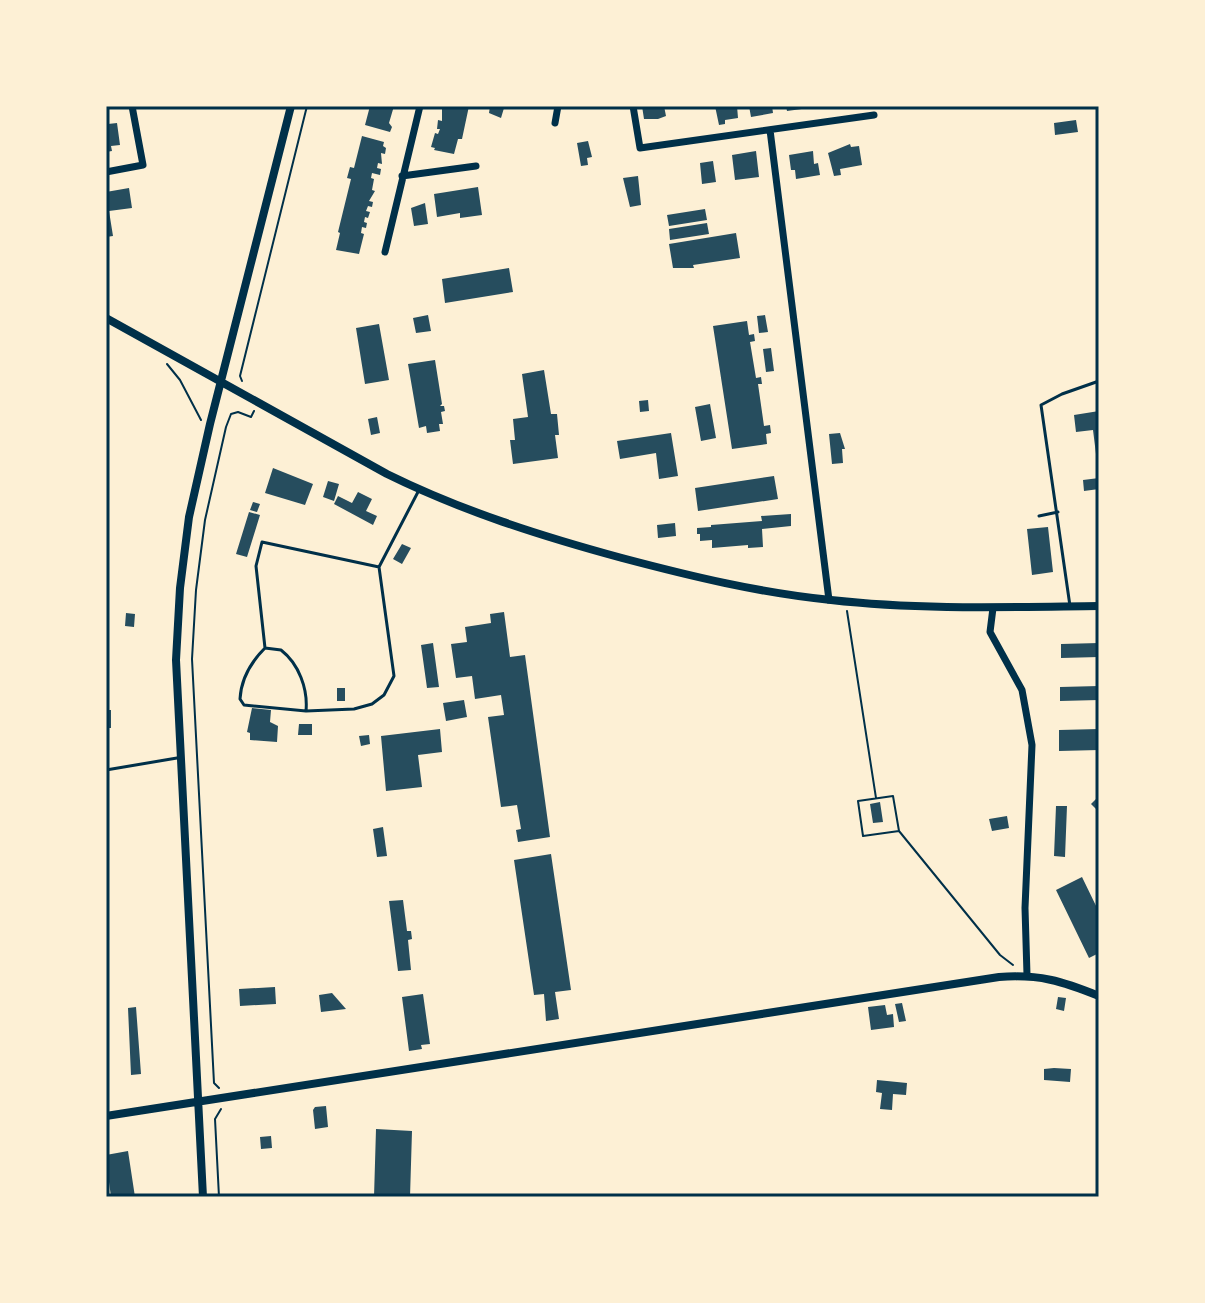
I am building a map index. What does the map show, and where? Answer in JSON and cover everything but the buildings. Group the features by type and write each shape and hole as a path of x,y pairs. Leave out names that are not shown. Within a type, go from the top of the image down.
{"street":[{"path":"106,172 143,165 132,106"},
{"path":"203,1197 176,660 180,588 189,517 210,424 291,106"},
{"path":"385,252 420,106"},
{"path":"555,123 558,106"},
{"path":"633,106 640,148 874,115"},
{"path":"770,130 829,600"},
{"path":"402,176 476,166"},
{"path":"106,318 419,490 536,535 742,586 829,600 993,608 1099,606"},
{"path":"993,608 990,632 1022,690 1032,745 1025,908 1027,975"},
{"path":"106,1116 1027,975 1055,979 1099,996"}],"lane":[{"path":"1070,606 1041,405 1099,381"},
{"path":"379,567 262,542 256,566 265,648 249,669 241,688 240,699 244,705 306,711 354,709 372,704 384,695 394,676 379,567 419,490"},
{"path":"1039,516 1058,512"},
{"path":"265,648 281,650 296,667 308,696 306,711"},
{"path":"106,770 180,758"}],"path":[{"path":"244,385 240,376 307,106"},
{"path":"161,356 180,380 201,421 226,427"},
{"path":"222,1089 214,1083 192,659 196,590 205,520 226,427 231,414 238,412 251,417 258,404"},
{"path":"845,602 876,799"},
{"path":"899,831 863,836 858,801 893,796 899,831 1000,955 1027,975"},
{"path":"219,1197 215,1119 222,1108"}]}
